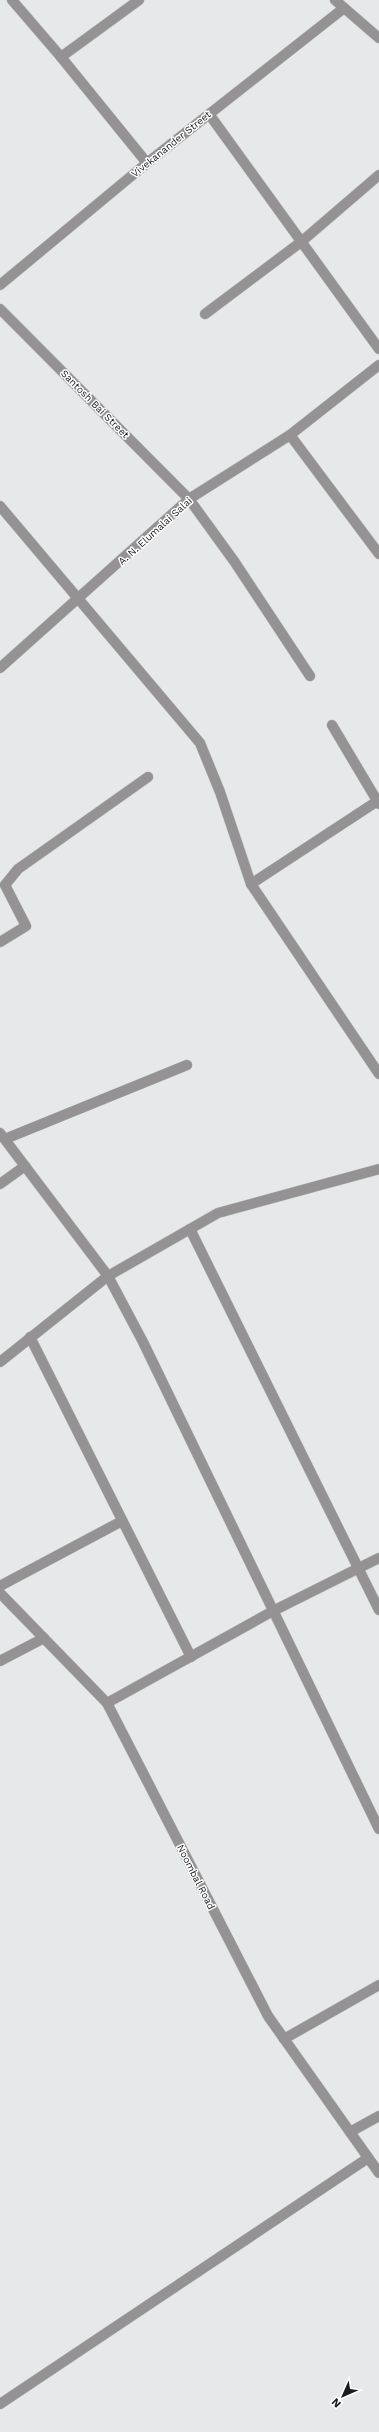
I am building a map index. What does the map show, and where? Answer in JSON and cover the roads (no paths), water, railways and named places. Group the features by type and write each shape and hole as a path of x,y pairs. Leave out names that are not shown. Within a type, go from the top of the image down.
{"street":[{"path":"12,0 61,57 147,163"},
{"path":"61,57 138,0"},
{"path":"335,0 379,38"},
{"name":"Vivekanander Street","path":"0,285 147,163 344,8"},
{"path":"209,114 379,349"},
{"path":"205,314 301,242 379,175"},
{"name":"Santosh Bai Street","path":"0,309 189,499 234,562 310,676"},
{"name":"A. N. Elumalai Salai","path":"0,668 78,600 189,499 290,435 379,365"},
{"path":"290,435 379,554"},
{"path":"0,506 200,743 220,792 251,884 379,1074"},
{"path":"251,884 378,802 332,725"},
{"path":"0,942 26,926 5,885 18,869 148,777"},
{"path":"187,1065 2,1136 108,1276 143,1342 379,1829"},
{"path":"0,1184 25,1166"},
{"path":"0,1362 108,1276 218,1213 379,1169"},
{"path":"190,1229 379,1610"},
{"path":"30,1337 192,1657"},
{"path":"0,1592 122,1521"},
{"path":"107,1703 273,1611 379,1558"},
{"name":"Noombal Road","path":"0,1592 107,1703 268,2016 379,2173"},
{"path":"0,1661 44,1638"},
{"path":"284,2039 379,1985"},
{"path":"350,2132 379,2116"},
{"path":"0,2404 368,2158"}]}
